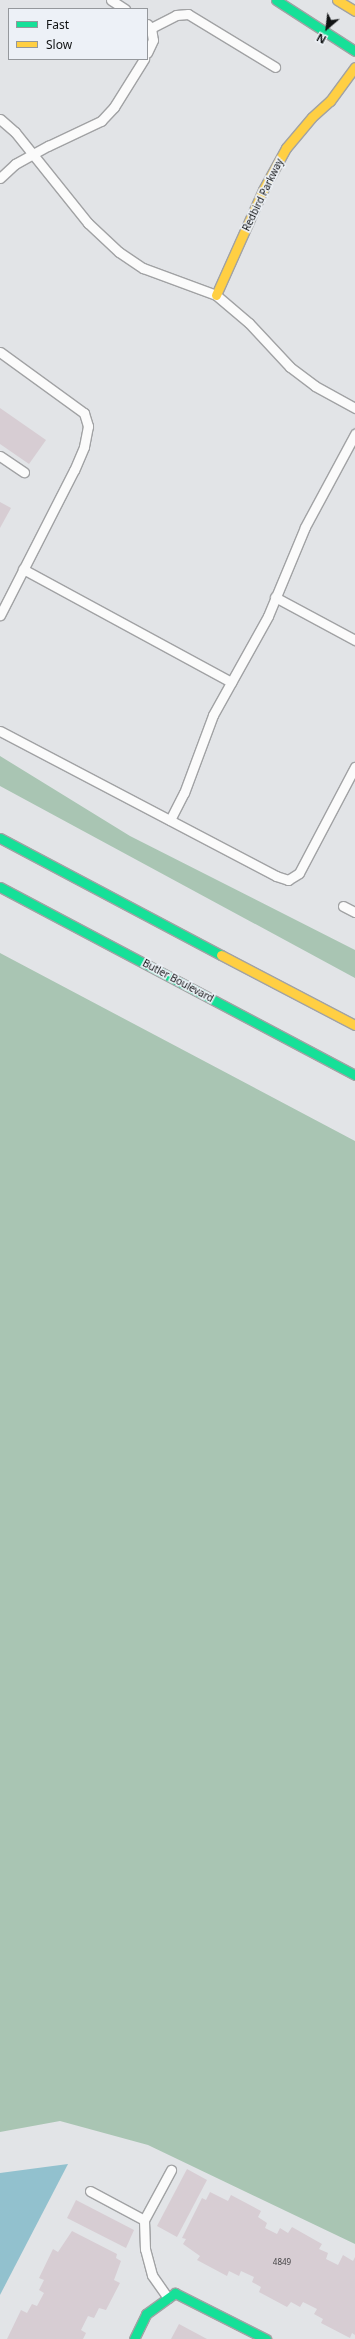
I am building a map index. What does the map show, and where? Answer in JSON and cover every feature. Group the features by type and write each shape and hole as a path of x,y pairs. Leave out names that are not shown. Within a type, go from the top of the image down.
{"main road":[{"path":"276,0 355,51"},
{"path":"337,0 355,11"},
{"name":"Redbird Parkway","path":"216,295 263,190 286,148 312,117 330,101 355,67"},
{"path":"0,838 355,1025"},
{"name":"Butler Boulevard","path":"0,887 355,1075"},
{"path":"134,2339 146,2314 175,2293 266,2339"}],"lane":[{"path":"111,0 124,8"},
{"path":"148,52 153,40 149,26 176,15 188,14 275,67"},
{"path":"0,178 32,155 101,121 114,107 143,60"},
{"path":"0,120 15,132 88,223 119,252 143,268 216,295 248,323 290,367 315,386 355,408"},
{"path":"0,352 84,413 88,426 82,453 0,615"},
{"path":"170,820 186,786 210,721 268,616 306,527 355,434"},
{"path":"0,456 24,472"},
{"path":"23,569 231,682"},
{"path":"275,597 355,640"},
{"path":"0,731 276,876 288,880 299,873 355,767"},
{"path":"343,906 355,912"},
{"path":"168,2298 152,2275 145,2249 144,2220 171,2170"},
{"path":"90,2191 144,2220"}],"green space":[{"path":"0,756 130,836 355,950 355,978 0,786"},
{"path":"0,953 355,1141 355,2244 148,2145 60,2121 0,2132"}],"water":[{"path":"68,2164 0,2295 0,2173"}],"building":[{"path":"0,408 46,440 29,464 0,444"},
{"path":"0,502 11,508 0,528"},
{"path":"187,2169 207,2180 177,2237 157,2226"},
{"path":"210,2192 228,2201 231,2195 261,2211 258,2217 267,2223 265,2228 277,2234 280,2228 288,2233 292,2227 322,2244 319,2249 328,2253 326,2259 338,2265 343,2255 353,2261 355,2257 355,2335 352,2333 350,2338 321,2323 323,2319 314,2314 317,2309 303,2302 300,2307 291,2302 287,2307 259,2292 261,2287 252,2282 254,2277 241,2271 239,2276 229,2271 227,2276 197,2260 200,2256 183,2244 186,2239 182,2238 202,2198 206,2200"},
{"path":"76,2200 134,2230 126,2248 67,2218"},
{"path":"72,2231 117,2254 116,2258 121,2261 114,2280 120,2283 106,2310 99,2308 94,2318 88,2316 81,2330 86,2333 83,2339 7,2339 21,2310 27,2313 32,2304 37,2306 44,2293 39,2290 44,2280 39,2278 53,2249 58,2252"},
{"path":"179,2324 207,2339 171,2339"}],"traffic: fast":[{"path":"276,0 355,51"},
{"path":"0,838 221,955"},
{"path":"0,887 355,1075"},
{"path":"134,2339 146,2314 175,2293 266,2339"}],"traffic: slow":[{"path":"337,0 355,11"},
{"path":"216,295 263,190 286,148 312,117 330,101 355,67"},
{"path":"221,955 355,1025"}]}
